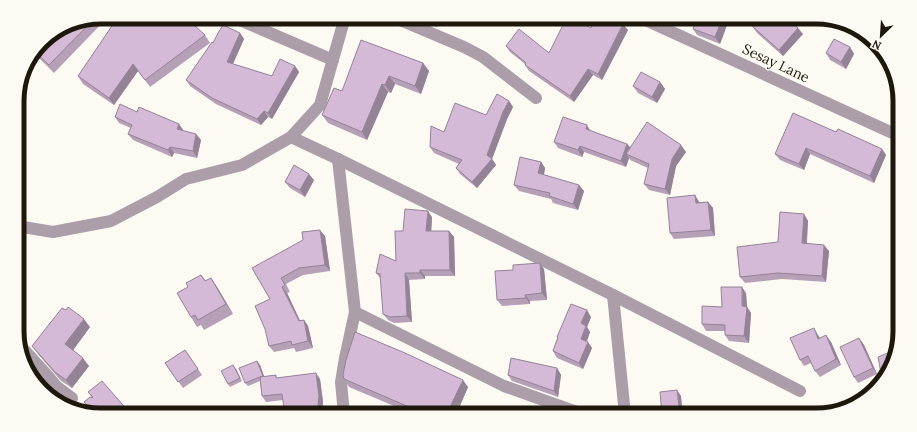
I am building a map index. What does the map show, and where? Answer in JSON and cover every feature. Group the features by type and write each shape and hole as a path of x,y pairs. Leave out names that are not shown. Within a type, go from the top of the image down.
{"street":[{"path":"249,24 333,60"},
{"path":"24,227 53,232 111,221 157,197 186,179 242,164 291,137 320,105 343,24"},
{"path":"410,24 484,57 536,98"},
{"name":"Sesay Lane","path":"654,24 893,133"},
{"path":"291,137 613,295 800,391"},
{"path":"338,159 355,312 341,382 343,408"},
{"path":"613,295 624,408"},
{"path":"355,312 504,386 565,408"},
{"path":"28,354 56,386 72,398"}],"building":[{"path":"113,24 193,24 205,35 145,80 133,64 109,98 78,76"},
{"path":"564,24 583,24 591,28 593,24 623,24 598,74 588,69 570,96 525,65 526,63 506,46 519,29 549,53"},
{"path":"695,24 720,24 715,37 693,29"},
{"path":"754,24 794,24 798,28 779,50 752,26"},
{"path":"223,25 240,33 227,62 272,76 280,59 295,66 268,113 264,111 257,119 212,98 186,80 212,42 213,43"},
{"path":"87,26 49,65 39,56 46,46 62,34 76,28"},
{"path":"834,39 850,47 841,62 826,53"},
{"path":"361,40 423,63 415,86 389,76 385,85 382,84 362,132 322,115 334,88 342,91"},
{"path":"641,72 660,82 652,97 633,86"},
{"path":"497,94 509,101 503,112 487,155 492,159 472,182 456,168 462,160 430,147 431,126 444,132 455,103 486,115"},
{"path":"120,104 137,112 139,107 179,124 177,129 196,134 193,151 170,147 168,150 128,134 132,125 115,117"},
{"path":"793,113 836,132 838,129 882,149 870,176 806,148 799,164 775,154"},
{"path":"563,117 587,125 586,129 627,144 621,161 580,146 578,150 554,142"},
{"path":"647,122 681,145 672,159 665,189 644,184 649,164 626,154"},
{"path":"520,157 541,162 538,173 579,185 573,204 549,196 550,193 514,185"},
{"path":"294,165 309,174 300,190 285,182"},
{"path":"695,195 696,203 708,202 711,230 670,233 667,198"},
{"path":"405,209 428,211 426,231 449,231 450,270 420,270 420,273 405,273 407,316 390,317 383,314 380,274 376,273 380,254 396,261 395,231 403,231"},
{"path":"780,212 804,214 802,243 824,245 822,276 778,273 740,277 737,247 778,242"},
{"path":"320,230 325,265 299,268 281,278 285,285 282,287 299,321 304,320 308,341 292,345 291,341 269,346 265,329 255,306 270,299 252,268 303,240 302,232"},
{"path":"540,263 542,293 525,295 526,298 497,300 495,271 513,270 513,265"},
{"path":"201,275 205,281 211,278 226,304 198,320 195,315 191,317 177,293 188,287 186,283"},
{"path":"721,287 742,287 742,306 747,307 744,336 725,335 725,325 702,324 702,306 722,307"},
{"path":"571,304 587,310 581,323 586,326 581,339 588,342 579,363 553,351 557,337"},
{"path":"68,307 84,319 65,344 83,358 66,380 55,372 32,346 62,308 66,310"},
{"path":"814,328 818,339 826,335 836,359 815,371 808,356 800,360 790,338"},
{"path":"355,332 463,380 450,407 452,408 411,408 344,379 343,375"},
{"path":"859,338 873,368 854,377 840,347"},
{"path":"185,350 198,369 178,382 165,363"},
{"path":"890,352 881,373 878,357"},
{"path":"511,358 557,368 554,391 508,375"},
{"path":"257,361 263,376 245,383 239,368"},
{"path":"233,365 240,378 228,384 221,371"},
{"path":"316,373 319,396 318,408 284,408 282,394 262,396 260,377 276,375 276,378"},
{"path":"102,381 126,408 89,407 84,402 90,397 93,397 88,392"},
{"path":"677,390 679,408 661,408 660,392"}]}
